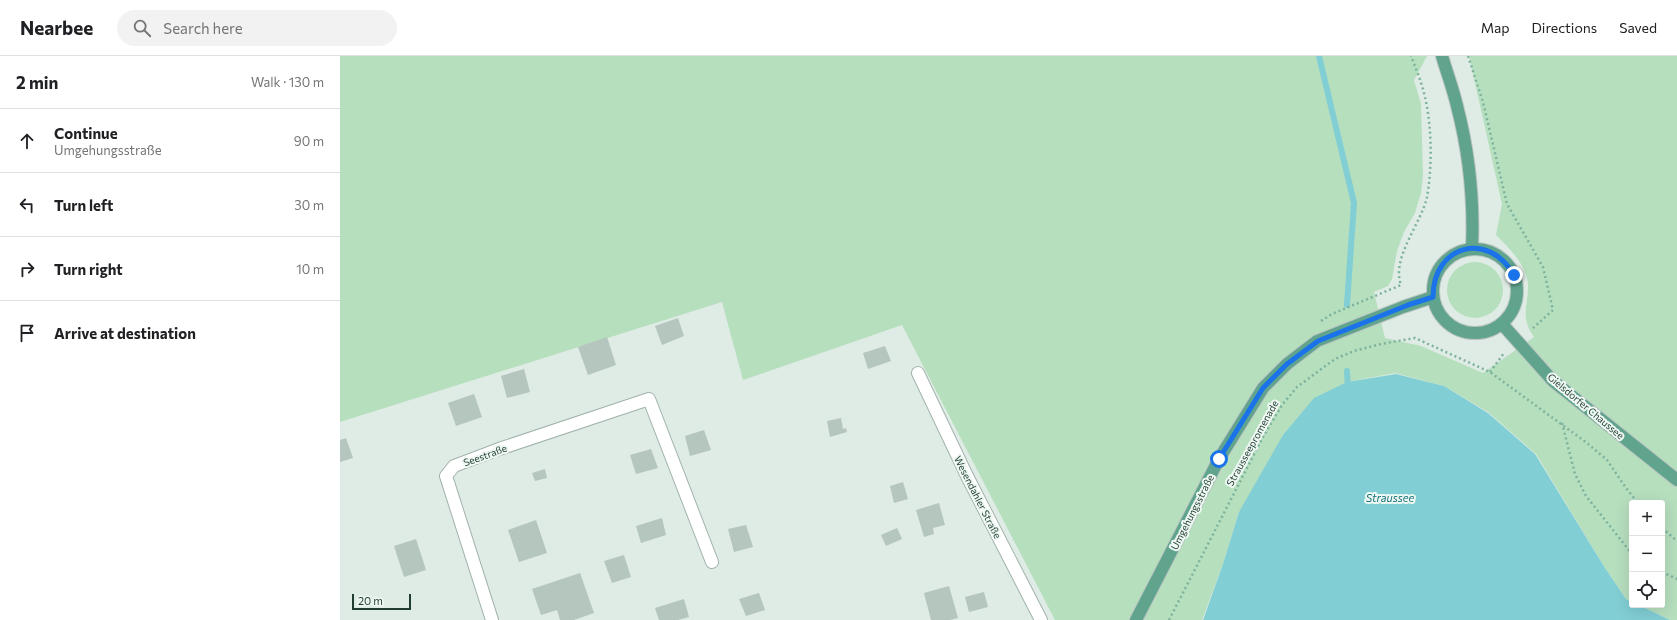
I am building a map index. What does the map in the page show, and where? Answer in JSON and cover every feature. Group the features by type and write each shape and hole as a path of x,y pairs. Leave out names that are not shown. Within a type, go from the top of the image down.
{"main road":[{"path":"1442,56 1457,107 1467,158 1473,226 1472,248"},
{"path":"1472,248 1485,250 1497,255 1507,264 1514,275 1517,288 1516,302 1510,314 1502,324 1490,330 1478,333 1466,332 1454,328 1444,320 1437,310 1433,297 1433,283 1438,270 1446,259 1458,252 1472,248"},
{"name":"Umgehungsstraße","path":"1136,620 1219,459 1263,388 1287,364 1318,341 1408,305 1433,297"},
{"name":"Gielsdorfer Chaussee","path":"1502,324 1553,381 1677,480"}],"street":[{"name":"Wesendahler Straße","path":"918,373 967,476 1041,620"},
{"name":"Seestraße","path":"492,620 446,476 454,466 499,449 649,399 712,562"}],"path":[{"path":"1401,285 1399,280 1400,261 1419,221 1427,197 1429,178 1430,138 1427,104 1422,85 1411,56"},
{"path":"1468,56 1483,102 1507,204 1543,267 1553,310 1533,328"},
{"name":"Strausseepromenade","path":"1169,620 1266,430 1282,405 1297,387 1317,371 1354,351 1381,344 1415,338 1490,372 1562,423 1607,460 1636,500"},
{"path":"1490,372 1504,353"},
{"path":"1562,423 1576,474 1586,496 1629,550"},
{"path":"1665,531 1677,541"},
{"path":"1665,573 1677,579"}],"green space":[{"path":"340,56 1427,56 1414,80 1421,104 1423,176 1421,193 1415,213 1404,232 1397,251 1392,279 1388,286 1374,292 1385,338 1421,346 1483,373 1534,337 1526,321 1528,286 1525,271 1514,254 1496,235 1502,204 1469,56 1677,56 1677,620 1670,620 1645,608 1665,608 1665,500 1629,500 1629,600 1626,599 1605,568 1536,454 1488,412 1444,386 1395,373 1347,382 1239,512 1223,564 1202,620 1055,620 902,325 743,380 722,302 340,422"},
{"path":"1469,262 1481,262 1495,270 1503,284 1501,301 1495,310 1481,318 1469,318 1459,313 1452,306 1447,296 1447,284 1452,274 1459,267"}],"water":[{"name":"Straussee","path":"1396,374 1444,386 1488,413 1535,454 1605,568 1626,599 1629,600 1629,608 1645,608 1670,620 1203,620 1223,564 1239,512 1283,435 1314,398 1347,382"}],"building":[{"path":"678,318 684,336 662,345 655,326"},
{"path":"607,337 616,365 588,375 578,347"},
{"path":"885,346 891,361 868,369 863,353"},
{"path":"524,369 530,392 507,398 501,376"},
{"path":"474,394 482,417 456,426 448,403"},
{"path":"841,418 843,429 846,428 847,432 830,437 827,421"},
{"path":"704,430 711,450 690,456 685,436"},
{"path":"346,438 353,458 340,462 340,440"},
{"path":"651,449 658,468 636,474 630,455"},
{"path":"545,469 547,478 535,481 532,473"},
{"path":"903,482 908,499 894,503 890,486"},
{"path":"939,503 945,525 933,528 934,534 924,537 916,510"},
{"path":"662,518 666,535 641,543 636,526"},
{"path":"536,520 547,553 519,562 508,530"},
{"path":"746,525 753,547 734,552 728,529"},
{"path":"897,528 902,539 886,546 881,535"},
{"path":"416,539 426,570 404,577 394,546"},
{"path":"624,555 631,577 612,583 604,561"},
{"path":"580,573 594,613 574,620 560,620 557,610 541,615 532,589"},
{"path":"949,586 958,618 950,620 931,620 924,593"},
{"path":"984,592 988,607 969,612 965,597"},
{"path":"759,593 765,610 746,616 739,599"},
{"path":"684,599 689,617 678,620 659,620 655,608"}],"waterway":[{"path":"1319,56 1354,203 1347,305"},
{"path":"1347,371 1348,389"}],"route":[{"path":"1219,459 1263,388 1287,364 1318,341 1408,305 1433,297 1433,283 1438,270 1446,259 1458,252 1472,248 1485,250 1497,255 1507,264 1514,275"}]}
